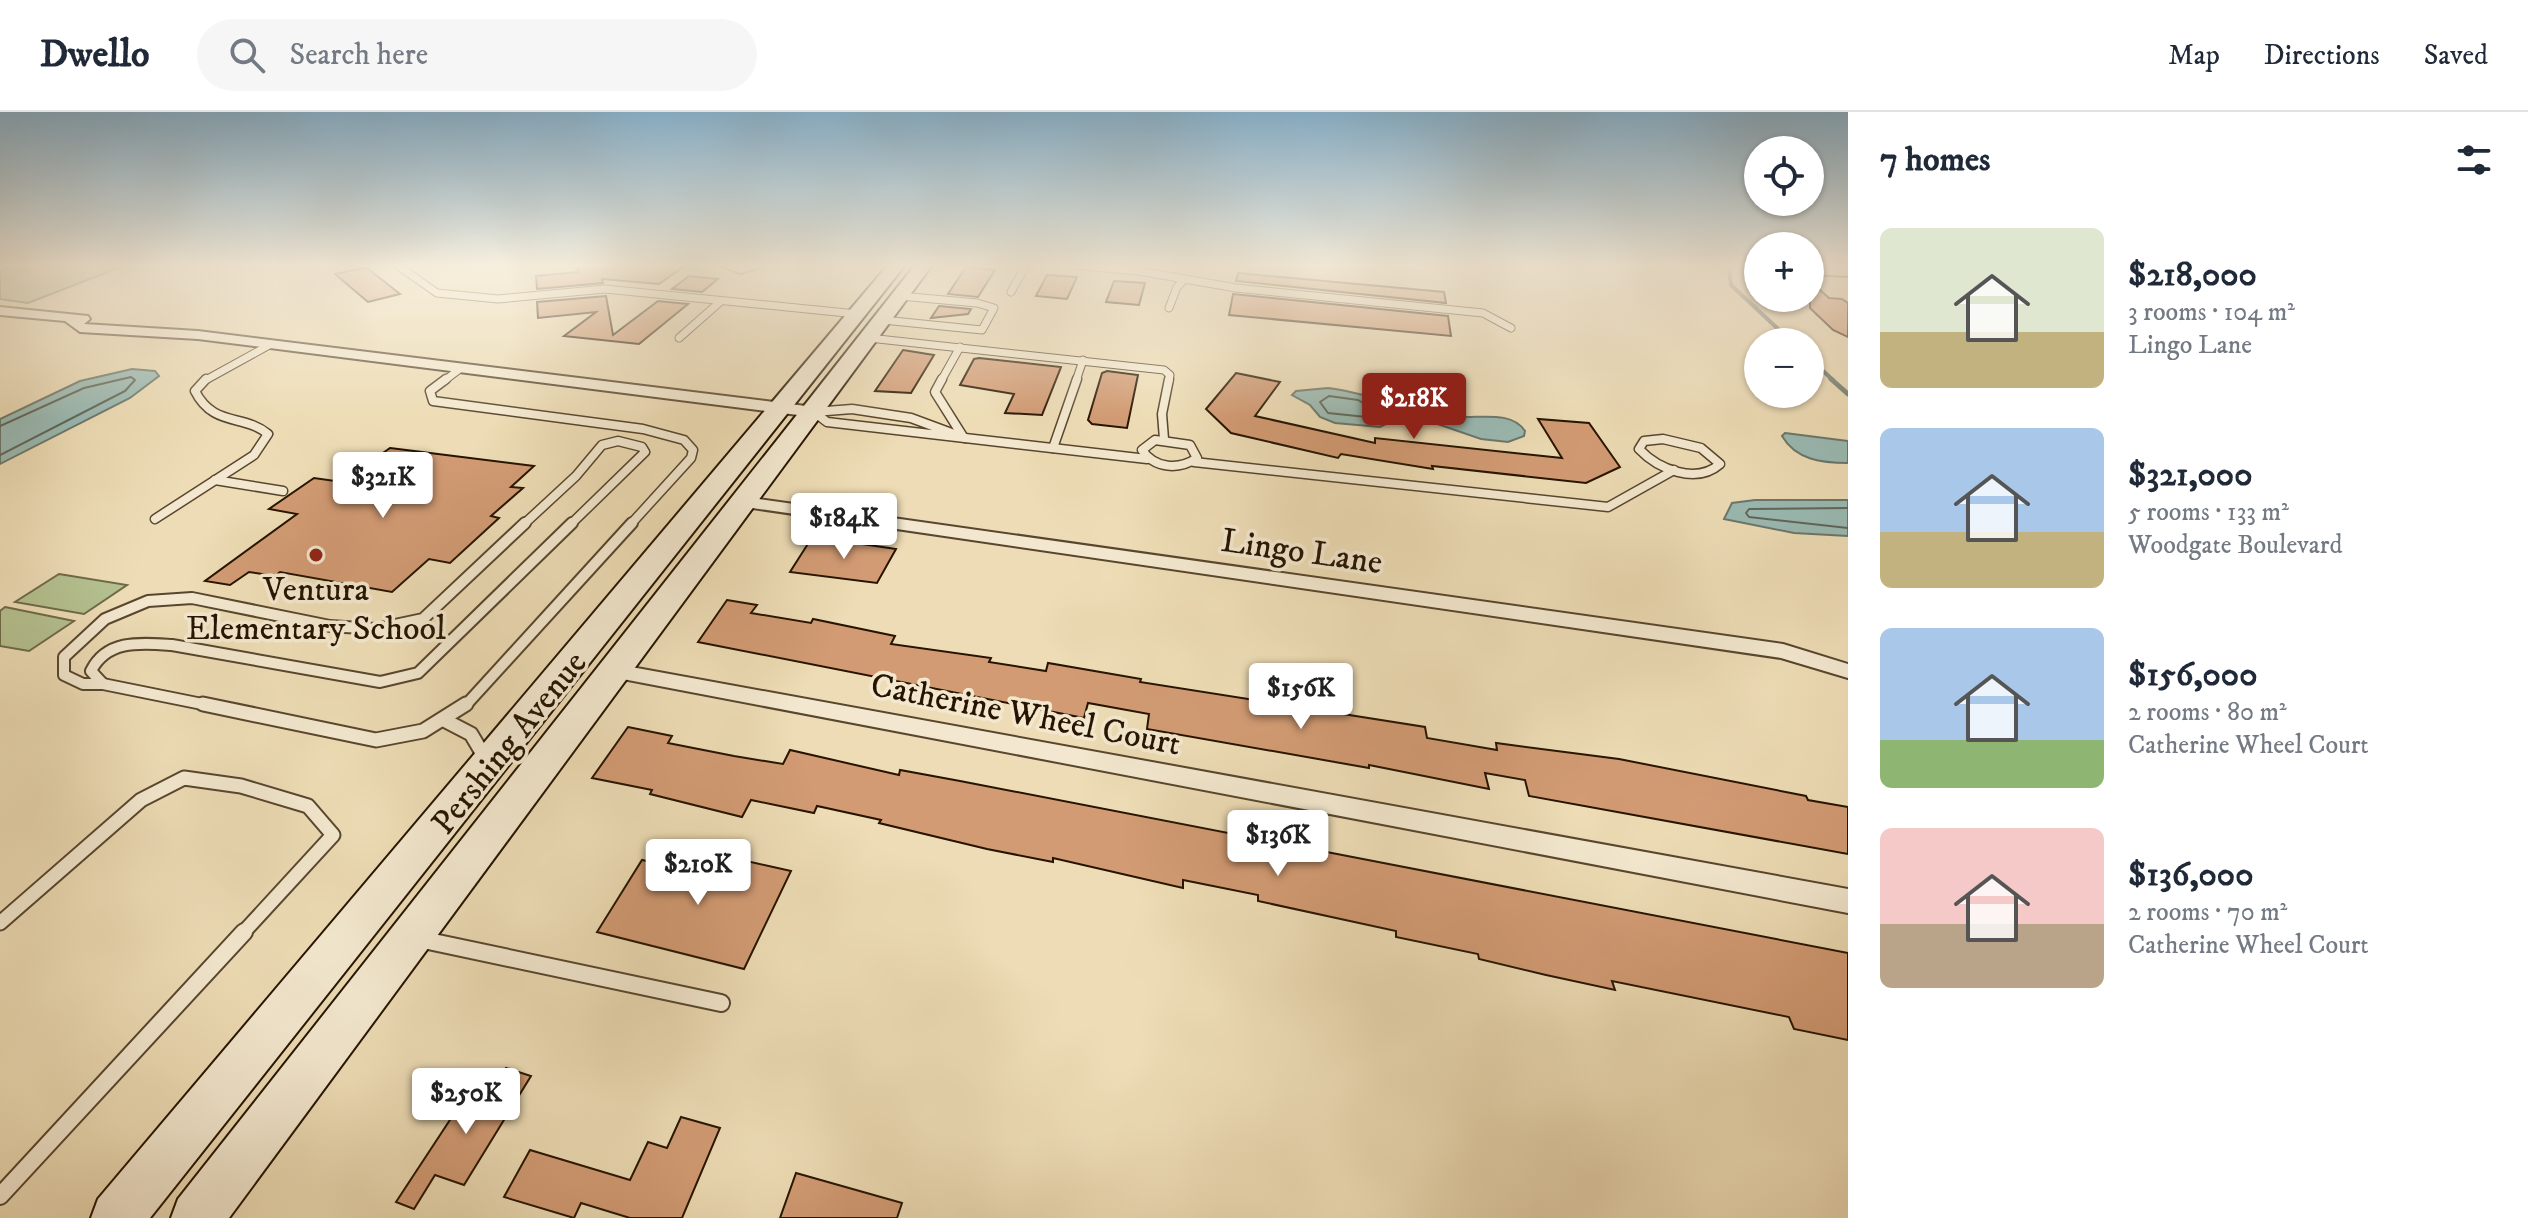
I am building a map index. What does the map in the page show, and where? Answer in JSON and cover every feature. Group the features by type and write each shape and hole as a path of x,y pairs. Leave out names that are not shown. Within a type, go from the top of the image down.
{"street":[{"path":"49,317 70,319 80,328 198,335 797,410"},
{"name":"Pershing Avenue","path":"117,1218 489,765 797,410 872,317"},
{"name":"Pershing Avenue","path":"209,1215 411,938 745,502 797,410"},
{"name":"Lingo Lane","path":"745,502 1783,651 1848,671"},
{"name":"Catherine Wheel Court","path":"615,671 1848,901"}],"lane":[{"path":"679,338 703,317"},
{"path":"901,317 960,347 1158,368 1167,373 1164,439"},
{"path":"926,317 982,330 989,317"},
{"path":"1490,317 1511,328"},
{"path":"155,519 254,455 268,434 225,419 198,400 195,391 207,378 271,344"},
{"path":"960,347 935,392 965,438"},
{"path":"1053,448 1083,360"},
{"path":"103,684 91,671 94,663 117,647 137,643 172,645 380,682 418,673 645,452 629,441 605,444 591,450 576,476 423,619 366,631 209,597 170,596 117,612 81,635 64,657 64,675 83,684 103,684 376,740 402,738 446,721 464,707 691,458 693,450 684,440 643,429 433,401 430,391 461,368"},
{"path":"797,410 838,408 931,421 965,438"},
{"path":"797,410 827,422 1147,459 1171,466 1194,462 1608,507 1674,470 1711,472 1720,464 1711,453 1689,443 1653,439 1640,445 1643,455 1674,470"},
{"path":"590,423 602,433 605,444"},
{"path":"1147,459 1143,455 1143,446 1164,439 1182,442 1195,449 1197,458 1194,462"},
{"path":"215,480 283,491"},
{"path":"446,721 471,734 489,765"},
{"path":"0,923 141,800 184,778 241,786 308,806 333,835 0,1196"},
{"path":"411,938 721,1003"}],"green space":[{"path":"59,574 127,585 84,614 15,602"},
{"path":"5,607 74,621 29,651 0,646 0,611"}],"water":[{"path":"132,369 155,371 159,376 130,398 0,464 0,419 80,381"},
{"path":"1328,388 1444,415 1505,418 1519,425 1525,431 1524,436 1508,442 1481,439 1423,419 1396,419 1380,427 1335,423 1320,417 1310,405 1292,395 1296,391"},
{"path":"1785,433 1848,441 1848,463 1819,461 1802,455 1788,444 1782,436"},
{"path":"1755,500 1848,500 1848,536 1794,533 1724,519 1732,503"}],"building":[{"path":"590,317 610,317 613,335 637,317 673,317 639,344 564,336"},
{"path":"1246,317 1448,317 1451,336"},
{"path":"1819,317 1848,317 1848,337 1833,330"},
{"path":"903,350 934,355 911,393 875,391"},
{"path":"974,359 1061,367 1042,415 1005,413 1014,394 960,385"},
{"path":"1102,373 1138,375 1127,428 1092,424 1088,420"},
{"path":"1236,373 1280,382 1255,416 1375,443 1375,438 1562,458 1538,419 1589,423 1620,467 1586,483 1432,466 1433,469 1341,454 1338,458 1231,433 1206,409"},
{"path":"390,448 534,466 511,487 523,488 491,516 499,518 450,563 429,559 392,592 280,572 275,576 249,572 230,585 205,581 297,514 269,509 314,478 342,482"},
{"path":"811,539 896,549 877,583 790,572"},
{"path":"727,600 757,605 751,613 811,623 813,619 895,636 891,644 991,658 989,662 1046,671 1048,663 1141,679 1140,682 1425,727 1427,738 1497,750 1496,743 1619,759 1806,796 1808,800 1848,807 1848,854 1529,796 1525,780 1485,773 1489,789 1369,765 1369,768 1147,729 1149,714 1088,703 1084,718 698,642"},
{"path":"628,727 672,736 668,743 734,756 783,764 790,750 899,775 900,770 960,781 1848,953 1848,1040 1794,1029 1789,1017 1612,981 1615,990 1479,959 1478,954 1396,937 1396,931 1258,901 1258,895 1183,880 1183,888 1053,858 1053,862 987,849 817,806 814,813 751,800 742,817 650,794 652,790 592,778"},
{"path":"698,850 791,871 744,969 597,932 642,860 687,870"},
{"path":"506,1068 531,1076 464,1185 435,1175 414,1209 396,1202 471,1088 490,1093"},
{"path":"681,1117 720,1128 682,1218 630,1218 581,1203 574,1218 504,1197 530,1150 630,1180 648,1142 667,1148"},
{"path":"796,1173 902,1203 897,1218 780,1218"}],"waterway":[{"path":"1765,317 1777,328"},
{"path":"1824,372 1834,381"},
{"path":"1831,379 1848,394"}],"place":[{"name":"Ventura Elementary School","path":"316,555"}]}
